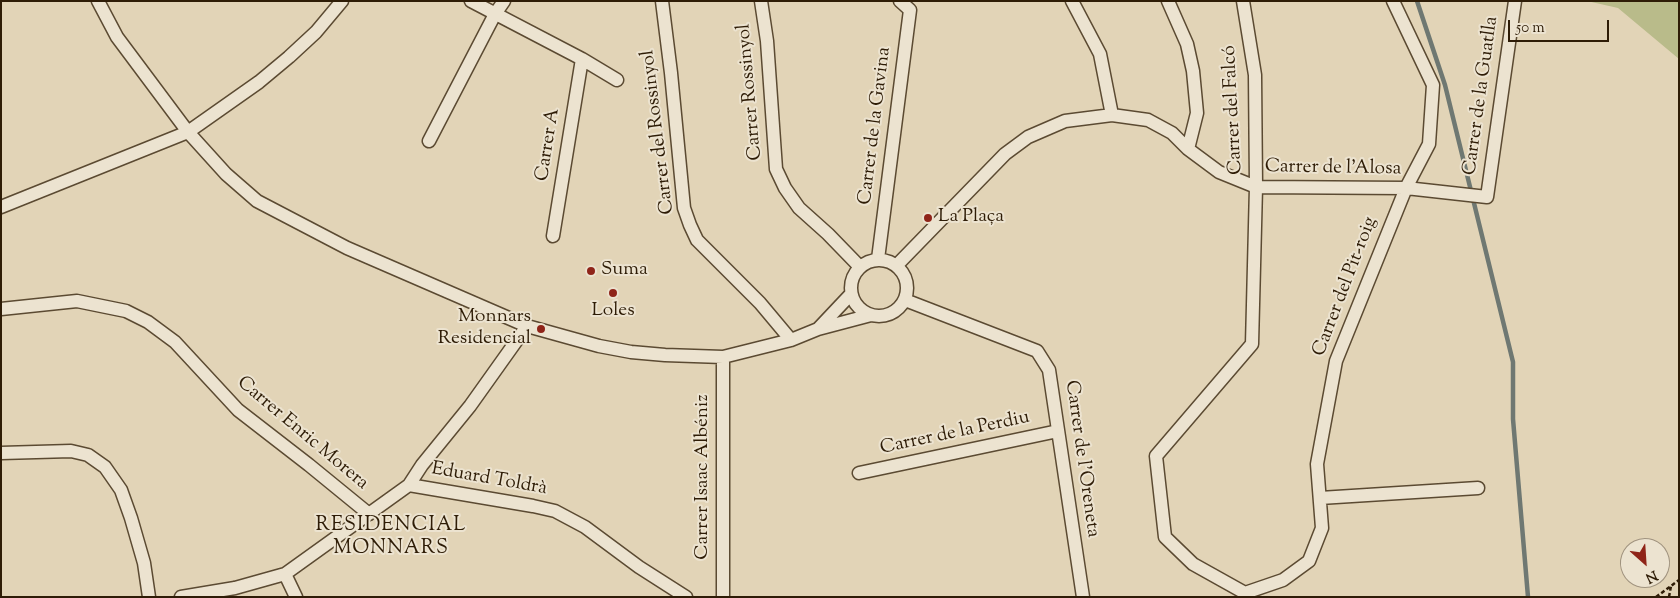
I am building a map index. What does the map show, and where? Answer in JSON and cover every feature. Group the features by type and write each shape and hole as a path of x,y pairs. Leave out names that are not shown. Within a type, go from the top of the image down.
{"street":[{"path":"98,1 118,37 188,132 226,174 257,201 347,248 527,326 599,346 631,352 723,357 791,340 818,329 871,316 891,314 905,300 908,291 907,281 903,272 897,265 888,261 878,259 868,261 854,275 851,284 851,294 855,303 862,311 871,316"},
{"path":"1,207 188,132 258,82 289,57 316,32 342,1"},
{"path":"471,1 582,59 617,80"},
{"path":"430,141 495,14 504,1"},
{"name":"Carrer del Rossinyol","path":"662,1 684,208 690,225 697,240 760,303 791,340"},
{"name":"Carrer Rossinyol","path":"761,1 767,41 776,169 785,188 799,208 860,267"},
{"name":"Carrer de la Gavina","path":"878,259 910,10 900,1"},
{"path":"1072,1 1100,54 1112,115"},
{"path":"1168,1 1187,44 1193,71 1197,113 1188,149"},
{"name":"Carrer del Falcó","path":"1244,1 1255,75 1256,187"},
{"name":"Carrer del Pit-roig","path":"1256,187 1252,344 1156,456 1165,537 1193,564 1245,593 1283,580 1309,561 1322,528 1316,464 1336,361 1406,188 1429,144 1433,85 1394,1"},
{"name":"Carrer de la Guatlla","path":"1484,196 1514,1"},
{"name":"Carrer A","path":"553,236 582,59"},
{"name":"Carrer de l'Alosa","path":"897,265 1004,154 1028,137 1065,121 1112,115 1148,120 1172,133 1188,149 1220,172 1256,187 1406,188 1484,196"},
{"path":"818,329 851,294"},
{"name":"Carrer de l'Oreneta","path":"905,300 1037,351 1050,370 1083,597"},
{"name":"Carrer Enric Morera","path":"1,309 77,301 126,311 148,322 175,342 238,410 310,465 369,514"},
{"path":"181,597 235,588 285,574 409,485 422,465 470,406 527,326"},
{"name":"Carrer Isaac Albéniz","path":"723,357 723,597"},
{"name":"Carrer de la Perdiu","path":"859,473 1058,431"},
{"path":"1,453 71,451 88,455 105,467 121,490 131,518 144,563 149,597"},
{"name":"Eduard Toldrà","path":"409,485 555,511 585,527 639,567 686,597"},
{"path":"1320,498 1478,488"},
{"path":"285,574 296,597"}],"path":[{"path":"1656,597 1679,580"},
{"path":"1669,597 1671,586"}],"green space":[{"path":"1587,1 1679,1 1679,59 1618,8"}],"waterway":[{"path":"1417,1 1445,85 1513,362 1513,419 1528,597"}],"place":[{"name":"La Plaça","path":"928,218"},
{"name":"Suma","path":"591,271"},
{"name":"Loles","path":"613,293"},
{"name":"Monnars Residencial","path":"541,329"}],"district":[{"name":"RESIDENCIAL MONNARS","path":"391,538"}]}
